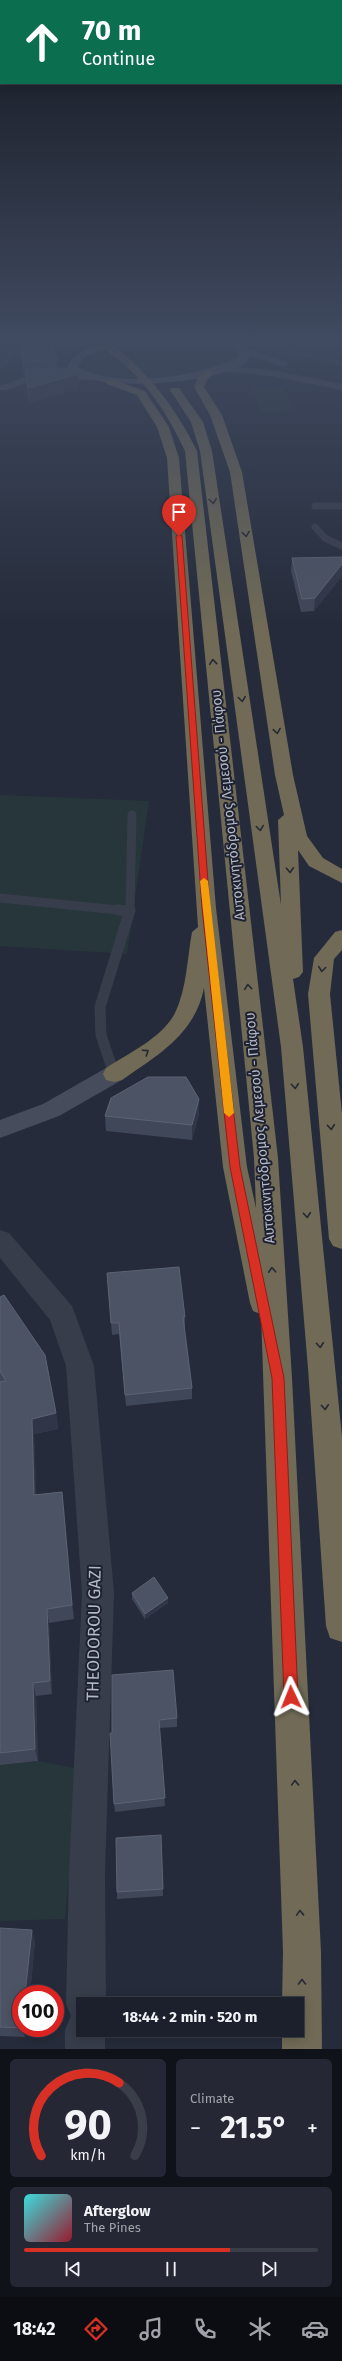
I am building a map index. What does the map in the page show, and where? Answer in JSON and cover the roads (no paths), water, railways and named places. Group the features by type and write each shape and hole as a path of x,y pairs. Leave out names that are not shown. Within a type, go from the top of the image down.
{"highway":[{"path":"166,436 173,458 206,908 235,1167 278,1378"},
{"name":"Αυτοκινητόδρομος Λεμεσού - Πάφου","path":"189,436 264,1142 278,1378 302,1952 302,2049"},
{"name":"Αυτοκινητόδρομος Λεμεσού - Πάφου","path":"196,436 206,451 292,1047 322,1368 342,1626"},
{"path":"223,436 236,472 284,775 298,836 316,862 342,878"},
{"path":"284,775 292,916 292,1047"},
{"path":"114,1074 156,1046 180,1022 191,998 206,908"},
{"path":"342,938 324,958 319,994 342,1239"}],"street":[{"path":"0,1129 51,1110 114,1074"},
{"name":"THEODOROU GAZI","path":"0,1240 62,1314 80,1366 98,1593 87,1872 86,1997"},
{"path":"85,2049 86,2037"}],"lane":[{"path":"315,506 342,506"},
{"path":"315,527 325,538 342,546"},
{"path":"114,1074 101,1034 100,1007 130,910 132,815"},
{"path":"0,898 130,910"}]}
